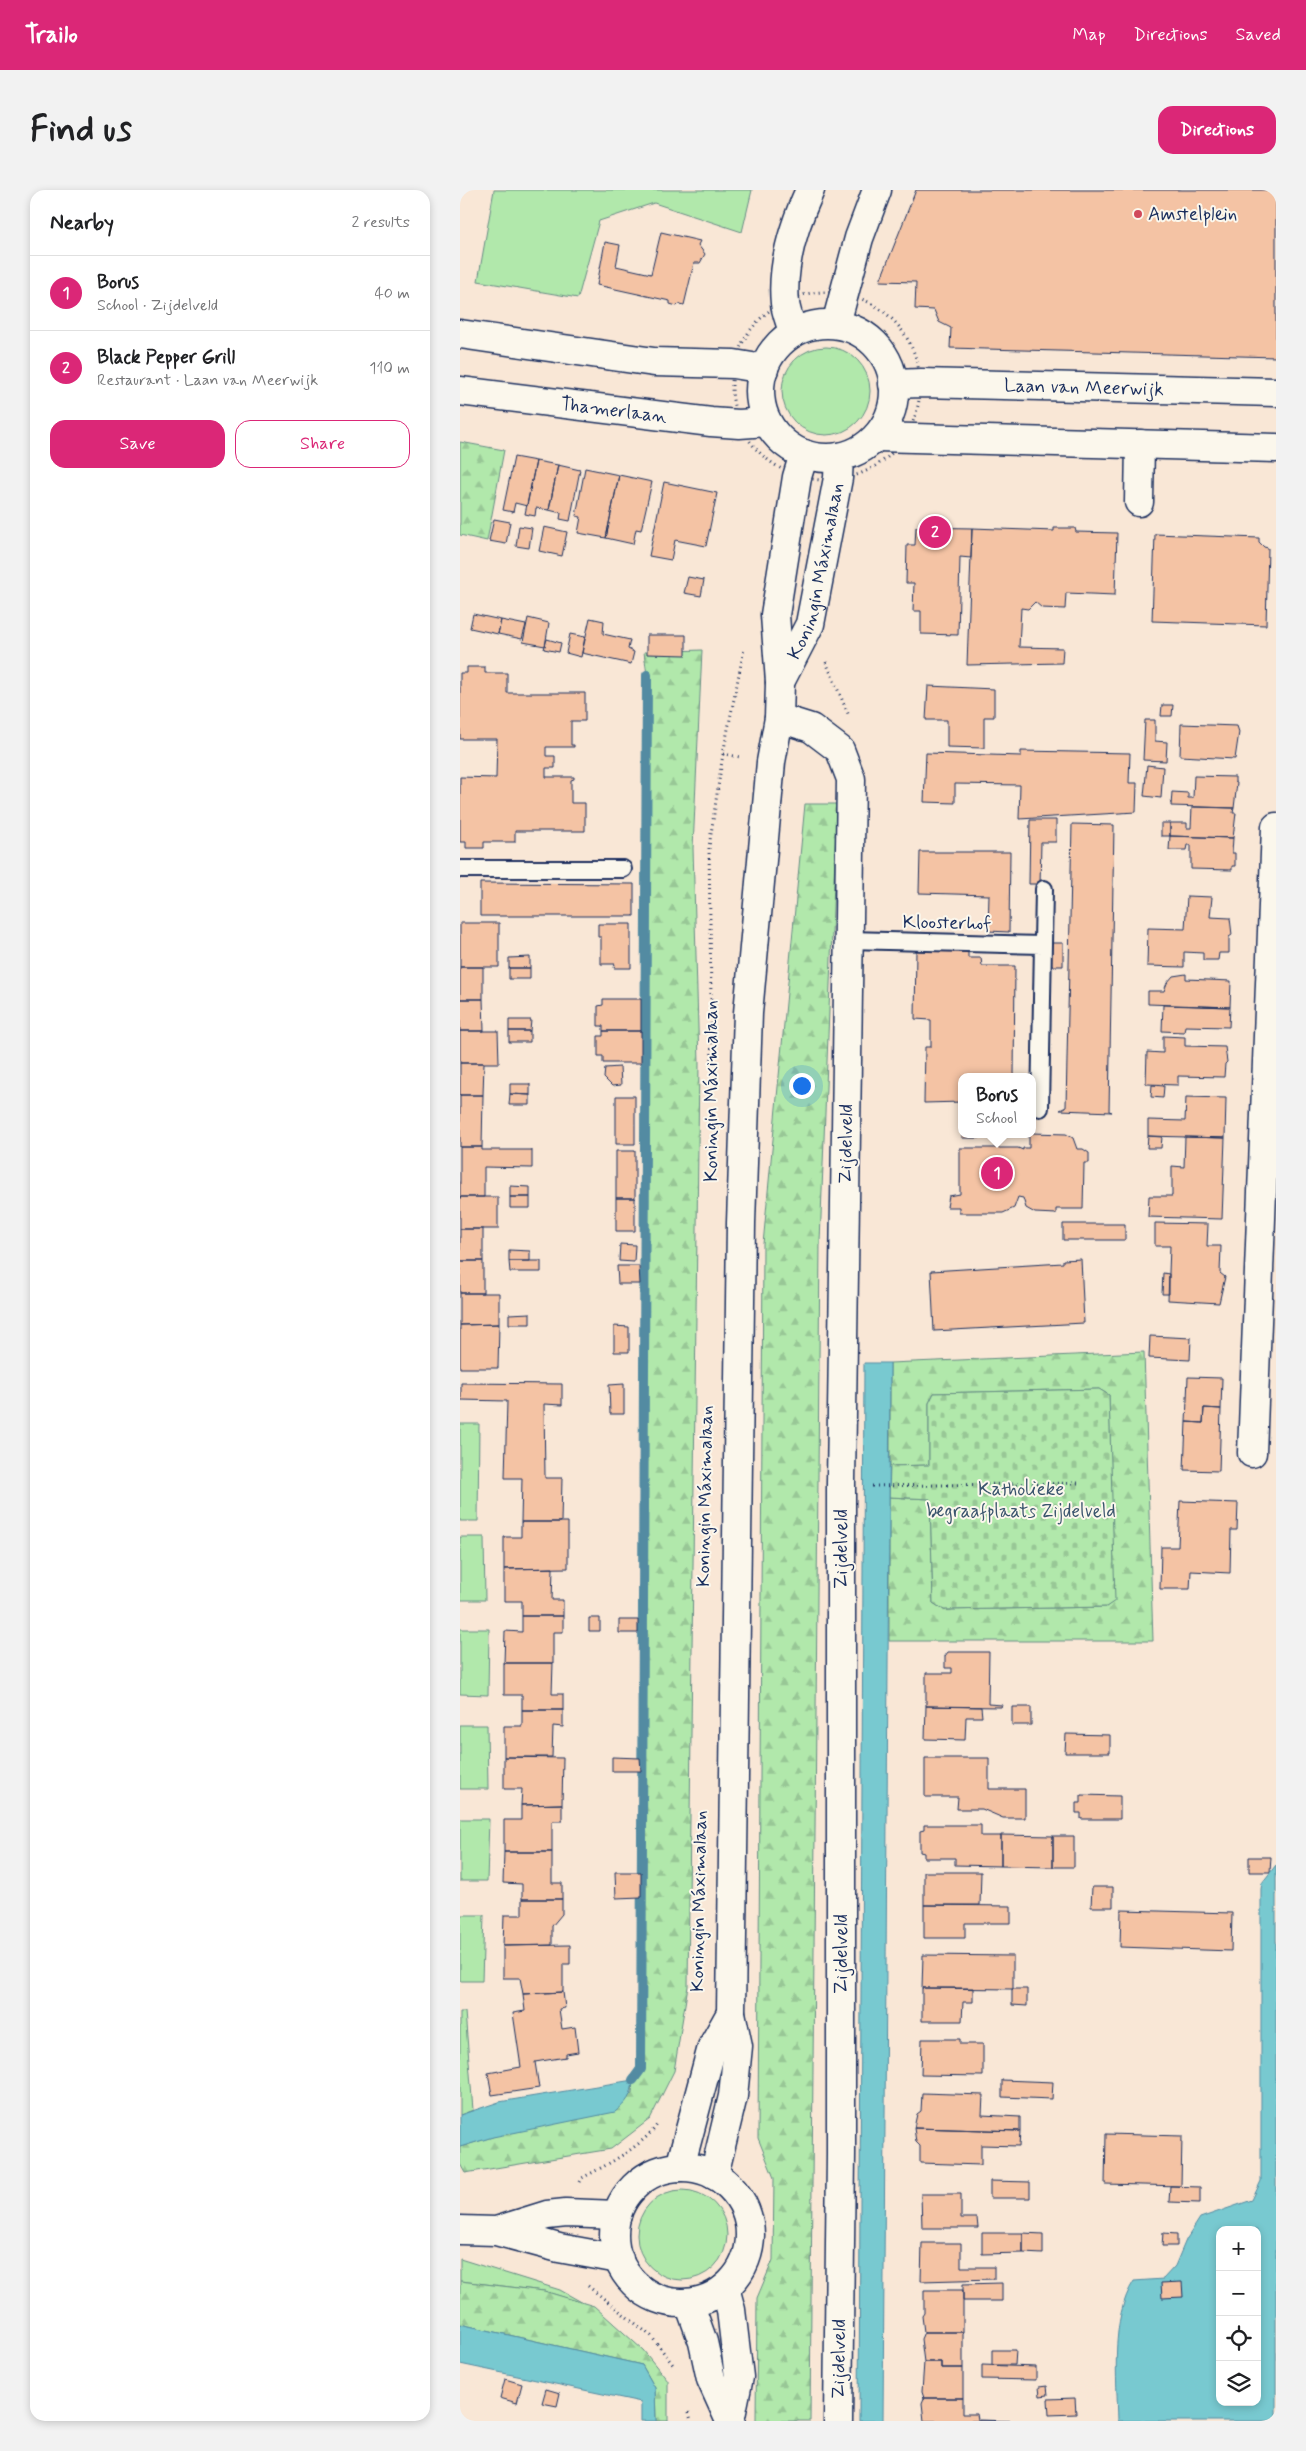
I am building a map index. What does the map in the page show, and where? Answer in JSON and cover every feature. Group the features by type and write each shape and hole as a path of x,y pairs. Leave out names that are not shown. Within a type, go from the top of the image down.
{"street":[{"path":"794,333 785,303 786,272 796,222 810,190"},
{"path":"836,324 843,292 859,238 877,190"},
{"path":"821,324 836,324 858,332 877,347 890,367 893,384 892,405 888,420 877,437 854,452 822,458 804,454 783,441 767,422 761,401 764,368 773,352 794,333 821,324"},
{"path":"460,334 654,362 734,364 764,368"},
{"name":"Laan van Meerwijk","path":"893,384 921,383 1276,392"},
{"name":"Thamerlaan","path":"460,391 711,422 739,424 767,422"},
{"path":"877,437 1276,448"},
{"path":"1139,502 1140,444"},
{"name":"Koningin Máximalaan","path":"714,2175 733,2096 738,2046 731,2013 741,1224 747,1032 771,762 779,718 780,682 775,615 796,484 804,454"},
{"name":"Koningin Máximalaan","path":"780,682 810,624 838,478 839,456"},
{"name":"Zijdelveld","path":"779,718 811,728 840,750 851,779 841,1483 841,2154 838,2421"},
{"path":"1252,1453 1276,827"},
{"name":"Koningin Máximalaan","path":"680,2167 712,2047 731,2013"},
{"path":"666,2168 698,2169 714,2175 728,2184 739,2197 747,2212 750,2245 745,2262 737,2276 725,2288 714,2295 689,2303 671,2302 654,2296 639,2287 627,2274 619,2258 615,2244 618,2215 622,2202 641,2181 666,2168"},
{"path":"496,2231 546,2216 566,2213 618,2215"},
{"path":"460,2230 496,2231 569,2249 619,2258"},
{"path":"725,2288 730,2310 739,2378 730,2421"},
{"path":"689,2303 703,2342 711,2379 730,2421"}],"lane":[{"path":"460,869 623,869"},
{"path":"1040,1108 1044,889"},
{"name":"Kloosterhof","path":"849,940 1043,945"}],"path":[{"path":"843,292 861,297 878,306 903,328 919,357 921,383"},
{"name":"Koningin Máximalaan","path":"712,1081 709,848 728,731"},
{"path":"893,1486 1079,1483"},
{"path":"566,2213 582,2178 624,2154 653,2131 662,2115"},
{"path":"569,2249 578,2279 618,2308 650,2336 669,2357 679,2374"},
{"path":"687,2402 691,2421"}],"green space":[{"path":"494,190 752,190 742,232 654,203 599,221 578,298 478,281"},
{"path":"826,347 843,351 857,360 866,374 870,391 866,408 857,422 843,431 826,435 809,431 795,422 786,408 782,391 786,374 795,360 809,351"},
{"path":"460,442 504,450 487,541 460,535"},
{"path":"702,650 693,848 699,1063 688,1986 674,2071 650,2119 611,2149 465,2173 460,2164 460,2147 632,2093 633,2080 641,2069 647,675 644,652"},
{"path":"805,804 837,804 820,1242 810,2421 756,2421 757,2298 773,2260 774,2178 758,2138 763,1244"},
{"path":"1144,1352 1153,1641 889,1641 889,1497 930,1499 933,1603 944,1610 1106,1607 1114,1601 1109,1395 1099,1389 934,1393 929,1403 929,1465 890,1466 890,1363"},
{"name":"Katholieke begraafplaats Zijdelveld","path":"1099,1389 1109,1395 1115,1601 1106,1607 944,1610 933,1603 930,1499 889,1497 890,1466 929,1465 929,1403 934,1393"},
{"path":"460,1424 479,1424 478,1521 460,1521"},
{"path":"460,1537 484,1537 485,1600 460,1600"},
{"path":"460,1629 489,1629 488,1695 460,1694"},
{"path":"460,1725 487,1725 488,1789 460,1789"},
{"path":"460,1819 489,1819 487,1881 460,1881"},
{"path":"460,1915 484,1915 482,1981 460,1981"},
{"path":"460,2012 465,2012 473,2110 460,2115"},
{"path":"682,2190 699,2194 714,2203 723,2218 727,2235 723,2252 714,2267 699,2276 682,2280 665,2276 650,2267 641,2252 637,2235 641,2218 650,2203 665,2194"},
{"path":"460,2259 560,2290 585,2304 544,2291 460,2281"},
{"path":"460,2281 544,2291 594,2306 643,2350 668,2381 668,2421 656,2421 655,2388 642,2365 460,2324"}],"water":[{"path":"864,1363 890,1363 883,2421 859,2421"},
{"path":"1276,1865 1276,2421 1118,2421 1116,2368 1118,2330 1126,2296 1134,2281 1163,2279 1175,2266 1186,2240 1200,2218 1252,2200 1261,2181 1262,1883"},
{"path":"633,2080 628,2098 615,2112 493,2137 460,2147 460,2115 499,2102"},
{"path":"460,2324 642,2365 655,2388 656,2421 641,2421 641,2402 460,2364"}],"building":[{"path":"916,190 1276,190 1276,357 950,348 951,328 939,322 934,310 915,309 916,282 880,281"},
{"path":"661,232 700,241 698,245 705,254 700,263 694,263 684,305 679,304 677,306 670,304 670,301 597,285 605,242 620,245 616,266 651,274"},
{"path":"514,457 536,461 527,506 515,503 513,512 503,510"},
{"path":"536,461 558,465 549,510 536,508 535,516 525,514"},
{"path":"558,465 580,470 570,521 560,519 561,513 549,510"},
{"path":"585,468 619,475 606,538 578,533 581,517 576,516"},
{"path":"619,475 652,482 641,530 636,529 633,544 606,538"},
{"path":"664,482 717,493 706,546 675,540 671,560 649,556"},
{"path":"494,519 510,522 506,544 489,541"},
{"path":"519,526 532,528 529,548 516,546"},
{"path":"544,527 567,532 562,556 539,551"},
{"path":"916,527 972,528 971,558 960,557 958,635 921,634 921,611 913,611 914,583 906,583 907,545 915,545"},
{"path":"972,528 1054,531 1054,528 1075,528 1076,532 1117,533 1115,595 1066,593 1065,609 1042,608 1035,602 1028,609 1021,608 1019,647 1063,648 1062,663 967,665"},
{"path":"1155,534 1259,538 1259,542 1268,548 1266,625 1152,621"},
{"path":"688,577 704,580 701,596 684,593"},
{"path":"473,614 501,620 498,634 470,628"},
{"path":"528,618 549,623 545,646 523,642"},
{"path":"590,618 604,621 603,634 630,640 628,649 634,652 631,664 582,653"},
{"path":"501,620 526,625 522,639 498,634"},
{"path":"570,634 585,637 581,657 566,653"},
{"path":"647,635 686,635 686,655 647,654"},
{"path":"547,639 561,643 559,652 544,649"},
{"path":"467,667 485,667 485,673 507,673 507,693 585,693 585,721 571,721 571,745 574,745 574,747 546,747 546,756 555,756 555,768 546,768 546,777 574,777 571,780 571,803 585,803 585,831 515,831 515,842 484,842 484,848 466,848 466,842 460,842 460,777 496,778 497,739 460,739 460,673 467,673"},
{"path":"928,686 994,689 994,717 984,717 984,748 947,747 947,720 926,720"},
{"path":"1162,705 1173,705 1172,716 1161,716"},
{"path":"1145,720 1155,720 1155,741 1167,742 1166,761 1143,760"},
{"path":"1181,724 1237,726 1239,732 1235,759 1180,756"},
{"path":"1021,751 1130,753 1129,783 1137,783 1136,812 1019,819 1020,785 955,784 955,803 924,802 926,753 1021,756"},
{"path":"1147,765 1163,767 1161,798 1144,796"},
{"path":"1194,776 1235,777 1235,782 1237,783 1234,808 1171,806 1172,792 1188,793 1188,798 1193,798"},
{"path":"1192,807 1234,808 1233,813 1236,813 1233,838 1170,836 1170,823 1187,823 1187,828 1191,828"},
{"path":"1030,820 1056,820 1056,842 1041,842 1040,884 1029,884"},
{"path":"1161,823 1170,823 1170,836 1161,836"},
{"path":"1072,824 1114,825 1109,1111 1112,1112 1060,1110 1066,1107"},
{"path":"1170,836 1233,838 1232,853 1235,853 1235,866 1232,866 1232,870 1191,869 1191,845 1187,845 1186,850 1169,850"},
{"path":"920,852 1010,852 1009,932 988,931 989,895 919,893"},
{"path":"480,883 634,884 634,916 480,916"},
{"path":"1187,896 1212,897 1210,917 1230,918 1232,935 1229,937 1229,953 1219,953 1218,960 1203,960 1203,953 1184,952 1184,967 1147,966 1148,928 1185,929"},
{"path":"460,923 499,923 499,967 460,967"},
{"path":"598,924 631,924 631,968 614,968 615,964 601,964 601,937 598,937"},
{"path":"1051,943 1063,943 1063,966 1050,966"},
{"path":"916,950 968,951 968,958 981,958 982,966 1015,966 1014,1073 958,1073 958,1102 924,1103 925,1047 931,1047 931,1020 915,1019"},
{"path":"530,957 530,968 509,968 509,958"},
{"path":"460,967 483,967 483,999 460,999"},
{"path":"509,968 530,968 530,979 509,979"},
{"path":"1186,974 1186,979 1231,981 1230,1007 1148,1004 1148,991 1164,991 1167,983 1173,976"},
{"path":"460,999 483,999 484,1031 460,1031"},
{"path":"603,999 641,999 641,1031 603,1031 603,1026 598,1026 598,1006 603,1005"},
{"path":"1163,1005 1230,1007 1229,1027 1185,1026 1184,1032 1162,1031"},
{"path":"509,1020 531,1020 530,1031 509,1031"},
{"path":"460,1031 498,1031 499,1063 460,1063"},
{"path":"509,1031 530,1031 530,1042 509,1042"},
{"path":"603,1031 641,1031 641,1063 603,1063 603,1056 598,1056 598,1036 603,1036"},
{"path":"1163,1036 1185,1037 1185,1046 1225,1047 1227,1062 1225,1064 1224,1077 1178,1076 1178,1085 1146,1084 1147,1052 1163,1053"},
{"path":"460,1063 484,1063 483,1095 460,1095"},
{"path":"620,1067 621,1085 612,1086 604,1078 605,1068"},
{"path":"510,1084 530,1084 530,1095 510,1094"},
{"path":"1152,1085 1164,1086 1163,1098 1151,1097"},
{"path":"510,1094 530,1095 530,1105 509,1105"},
{"path":"460,1095 483,1095 482,1147 460,1147"},
{"path":"616,1096 635,1096 635,1144 616,1144"},
{"path":"1186,1097 1226,1098 1225,1138 1148,1136 1148,1120 1185,1121"},
{"path":"1036,1133 1066,1134 1073,1138 1077,1149 1083,1149 1089,1153 1089,1163 1084,1163 1083,1209 1056,1209 1056,1214 1035,1213 1026,1208 1023,1198 1018,1197 1014,1208 1003,1213 959,1213 959,1207 947,1207 949,1196 960,1194 960,1148 1018,1148 1023,1150 1023,1148 1029,1148 1029,1138 1036,1138"},
{"path":"1148,1136 1162,1137 1161,1148 1147,1148"},
{"path":"1185,1137 1225,1138 1222,1219 1148,1217 1149,1196 1172,1196 1172,1166 1184,1167"},
{"path":"460,1147 482,1147 482,1150 532,1150 532,1168 484,1167 484,1197 460,1197"},
{"path":"616,1151 635,1151 635,1198 616,1198"},
{"path":"510,1186 530,1187 530,1197 510,1197"},
{"path":"460,1197 498,1197 498,1229 460,1229"},
{"path":"510,1197 530,1197 530,1208 510,1208"},
{"path":"616,1198 635,1198 635,1231 616,1231"},
{"path":"1155,1223 1208,1224 1207,1246 1221,1246 1220,1273 1225,1277 1219,1303 1168,1300 1170,1246 1155,1246"},
{"path":"1063,1224 1125,1224 1125,1240 1063,1240"},
{"path":"460,1229 483,1229 483,1261 460,1261"},
{"path":"620,1244 635,1245 634,1262 619,1261"},
{"path":"509,1250 530,1251 530,1261 509,1261"},
{"path":"1081,1259 1084,1323 934,1331 931,1271 1063,1263 1063,1260"},
{"path":"460,1261 483,1261 483,1293 460,1293"},
{"path":"509,1261 541,1261 541,1272 510,1272"},
{"path":"617,1266 639,1266 640,1284 618,1284"},
{"path":"1163,1273 1169,1274 1169,1294 1162,1294"},
{"path":"460,1293 499,1293 499,1324 460,1325"},
{"path":"530,1313 530,1324 509,1324 509,1314"},
{"path":"499,1324 498,1368 460,1368 460,1325"},
{"path":"614,1326 629,1327 629,1352 614,1352"},
{"path":"1150,1336 1191,1338 1190,1360 1149,1358"},
{"path":"1188,1377 1222,1378 1221,1409 1204,1408 1203,1423 1186,1422"},
{"path":"461,1383 562,1384 562,1405 544,1404 545,1478 562,1478 561,1522 521,1522 522,1478 505,1478 507,1401 461,1400"},
{"path":"624,1384 624,1414 610,1414 609,1385"},
{"path":"1204,1408 1221,1409 1219,1471 1184,1470 1186,1422 1203,1423"},
{"path":"1180,1501 1238,1503 1237,1530 1231,1530 1230,1573 1191,1571 1190,1589 1160,1589 1161,1547 1178,1547"},
{"path":"521,1522 568,1522 568,1568 504,1569 504,1537 521,1537"},
{"path":"553,1568 552,1600 563,1600 563,1616 522,1616 522,1601 504,1601 504,1569"},
{"path":"522,1616 563,1616 563,1632 553,1632 553,1663 504,1663 505,1631 522,1632"},
{"path":"589,1618 600,1618 600,1631 589,1631"},
{"path":"619,1620 638,1620 638,1633 619,1633"},
{"path":"948,1652 989,1652 988,1704 1002,1705 1001,1707 926,1706 926,1673 952,1673 952,1668 945,1668 945,1656"},
{"path":"504,1663 553,1663 552,1694 563,1694 563,1710 522,1710 522,1695 504,1695"},
{"path":"926,1706 981,1707 982,1717 966,1717 965,1740 925,1739"},
{"path":"1012,1707 1031,1707 1031,1725 1012,1725"},
{"path":"522,1710 563,1710 563,1727 553,1726 552,1757 504,1757 504,1726 522,1726"},
{"path":"1066,1734 1110,1735 1110,1753 1065,1753"},
{"path":"504,1757 563,1758 562,1804 521,1805 522,1789 504,1789"},
{"path":"612,1757 640,1758 641,1771 612,1771"},
{"path":"925,1758 989,1758 989,1789 1025,1789 1025,1818 1003,1818 982,1809 957,1809 958,1797 925,1797"},
{"path":"1081,1795 1120,1796 1120,1819 1081,1819 1081,1813 1076,1813 1076,1803 1081,1803"},
{"path":"562,1804 562,1821 552,1821 552,1852 504,1852 504,1820 521,1820 521,1805"},
{"path":"924,1825 981,1825 981,1836 1001,1836 1001,1866 955,1865 955,1858 924,1858 924,1853 920,1852 920,1831 924,1830"},
{"path":"1001,1835 1053,1836 1053,1867 1001,1866"},
{"path":"1053,1836 1074,1836 1074,1867 1053,1867"},
{"path":"504,1852 552,1852 552,1883 562,1883 562,1899 522,1899 522,1884 503,1883"},
{"path":"1249,1857 1271,1857 1270,1872 1249,1872"},
{"path":"615,1872 641,1872 641,1897 616,1898"},
{"path":"924,1872 981,1872 980,1905 924,1905"},
{"path":"1092,1887 1113,1887 1113,1907 1091,1907"},
{"path":"522,1899 562,1899 562,1914 552,1926 552,1945 503,1946 504,1915 522,1915"},
{"path":"924,1905 1011,1906 1011,1923 965,1923 965,1938 924,1938"},
{"path":"1121,1910 1232,1913 1231,1951 1120,1947"},
{"path":"570,1945 570,1964 563,1964 563,1992 523,1994 520,1978 503,1978 503,1946"},
{"path":"923,1955 1013,1956 1013,1989 922,1988"},
{"path":"922,1988 973,1988 973,2002 963,2002 962,2021 922,2021"},
{"path":"1012,1989 1027,1989 1027,2006 1012,2005"},
{"path":"563,1992 565,2008 559,2009 562,2029 575,2027 578,2052 566,2054 566,2057 535,2062 539,2088 492,2095 488,2073 521,2067 513,2013 525,2011 523,1994"},
{"path":"922,2039 960,2039 960,2044 983,2044 983,2076 921,2075"},
{"path":"1002,2080 1053,2082 1052,2099 1002,2097"},
{"path":"922,2093 983,2095 982,2115 1020,2117 1020,2131 914,2128 917,2114 921,2111"},
{"path":"914,2128 1020,2131 1019,2146 981,2145 981,2165 920,2163 920,2146 916,2142"},
{"path":"1106,2134 1182,2136 1181,2186 1105,2184"},
{"path":"990,2181 1030,2182 1030,2198 990,2198"},
{"path":"1170,2186 1200,2187 1200,2203 1169,2202"},
{"path":"921,2194 961,2194 961,2218 977,2218 978,2228 922,2228"},
{"path":"982,2233 1023,2233 1023,2253 982,2254"},
{"path":"1023,2233 1043,2234 1043,2254 1023,2253"},
{"path":"1163,2233 1177,2234 1177,2246 1162,2246"},
{"path":"922,2243 961,2243 961,2267 994,2267 994,2279 921,2281"},
{"path":"1182,2282 1183,2297 1162,2298 1161,2283"},
{"path":"1002,2283 1002,2301 963,2301 963,2284"},
{"path":"924,2290 963,2290 963,2332 924,2332 922,2316 924,2313"},
{"path":"924,2332 963,2332 963,2368 941,2368 941,2362 924,2362 921,2339"},
{"path":"992,2350 1016,2350 1015,2365 992,2365"},
{"path":"924,2362 941,2362 941,2368 963,2368 963,2398 924,2398 922,2392"},
{"path":"982,2365 1036,2367 1036,2380 982,2379"},
{"path":"505,2379 522,2384 517,2403 500,2398"},
{"path":"1047,2386 1048,2395 1040,2396 1039,2387"},
{"path":"546,2389 560,2393 557,2406 542,2403"},
{"path":"924,2398 963,2398 963,2414 977,2414 978,2420 1011,2421 924,2421 922,2403"},
{"path":"1075,2398 1076,2414 1049,2415 1048,2399"}],"waterway":[{"path":"633,2080 641,2069 647,675"}],"place":[{"name":"Amstelplein","path":"1138,214"},
{"name":"Black Pepper Grill","path":"935,532"},
{"name":"Borus","path":"997,1173"}]}
